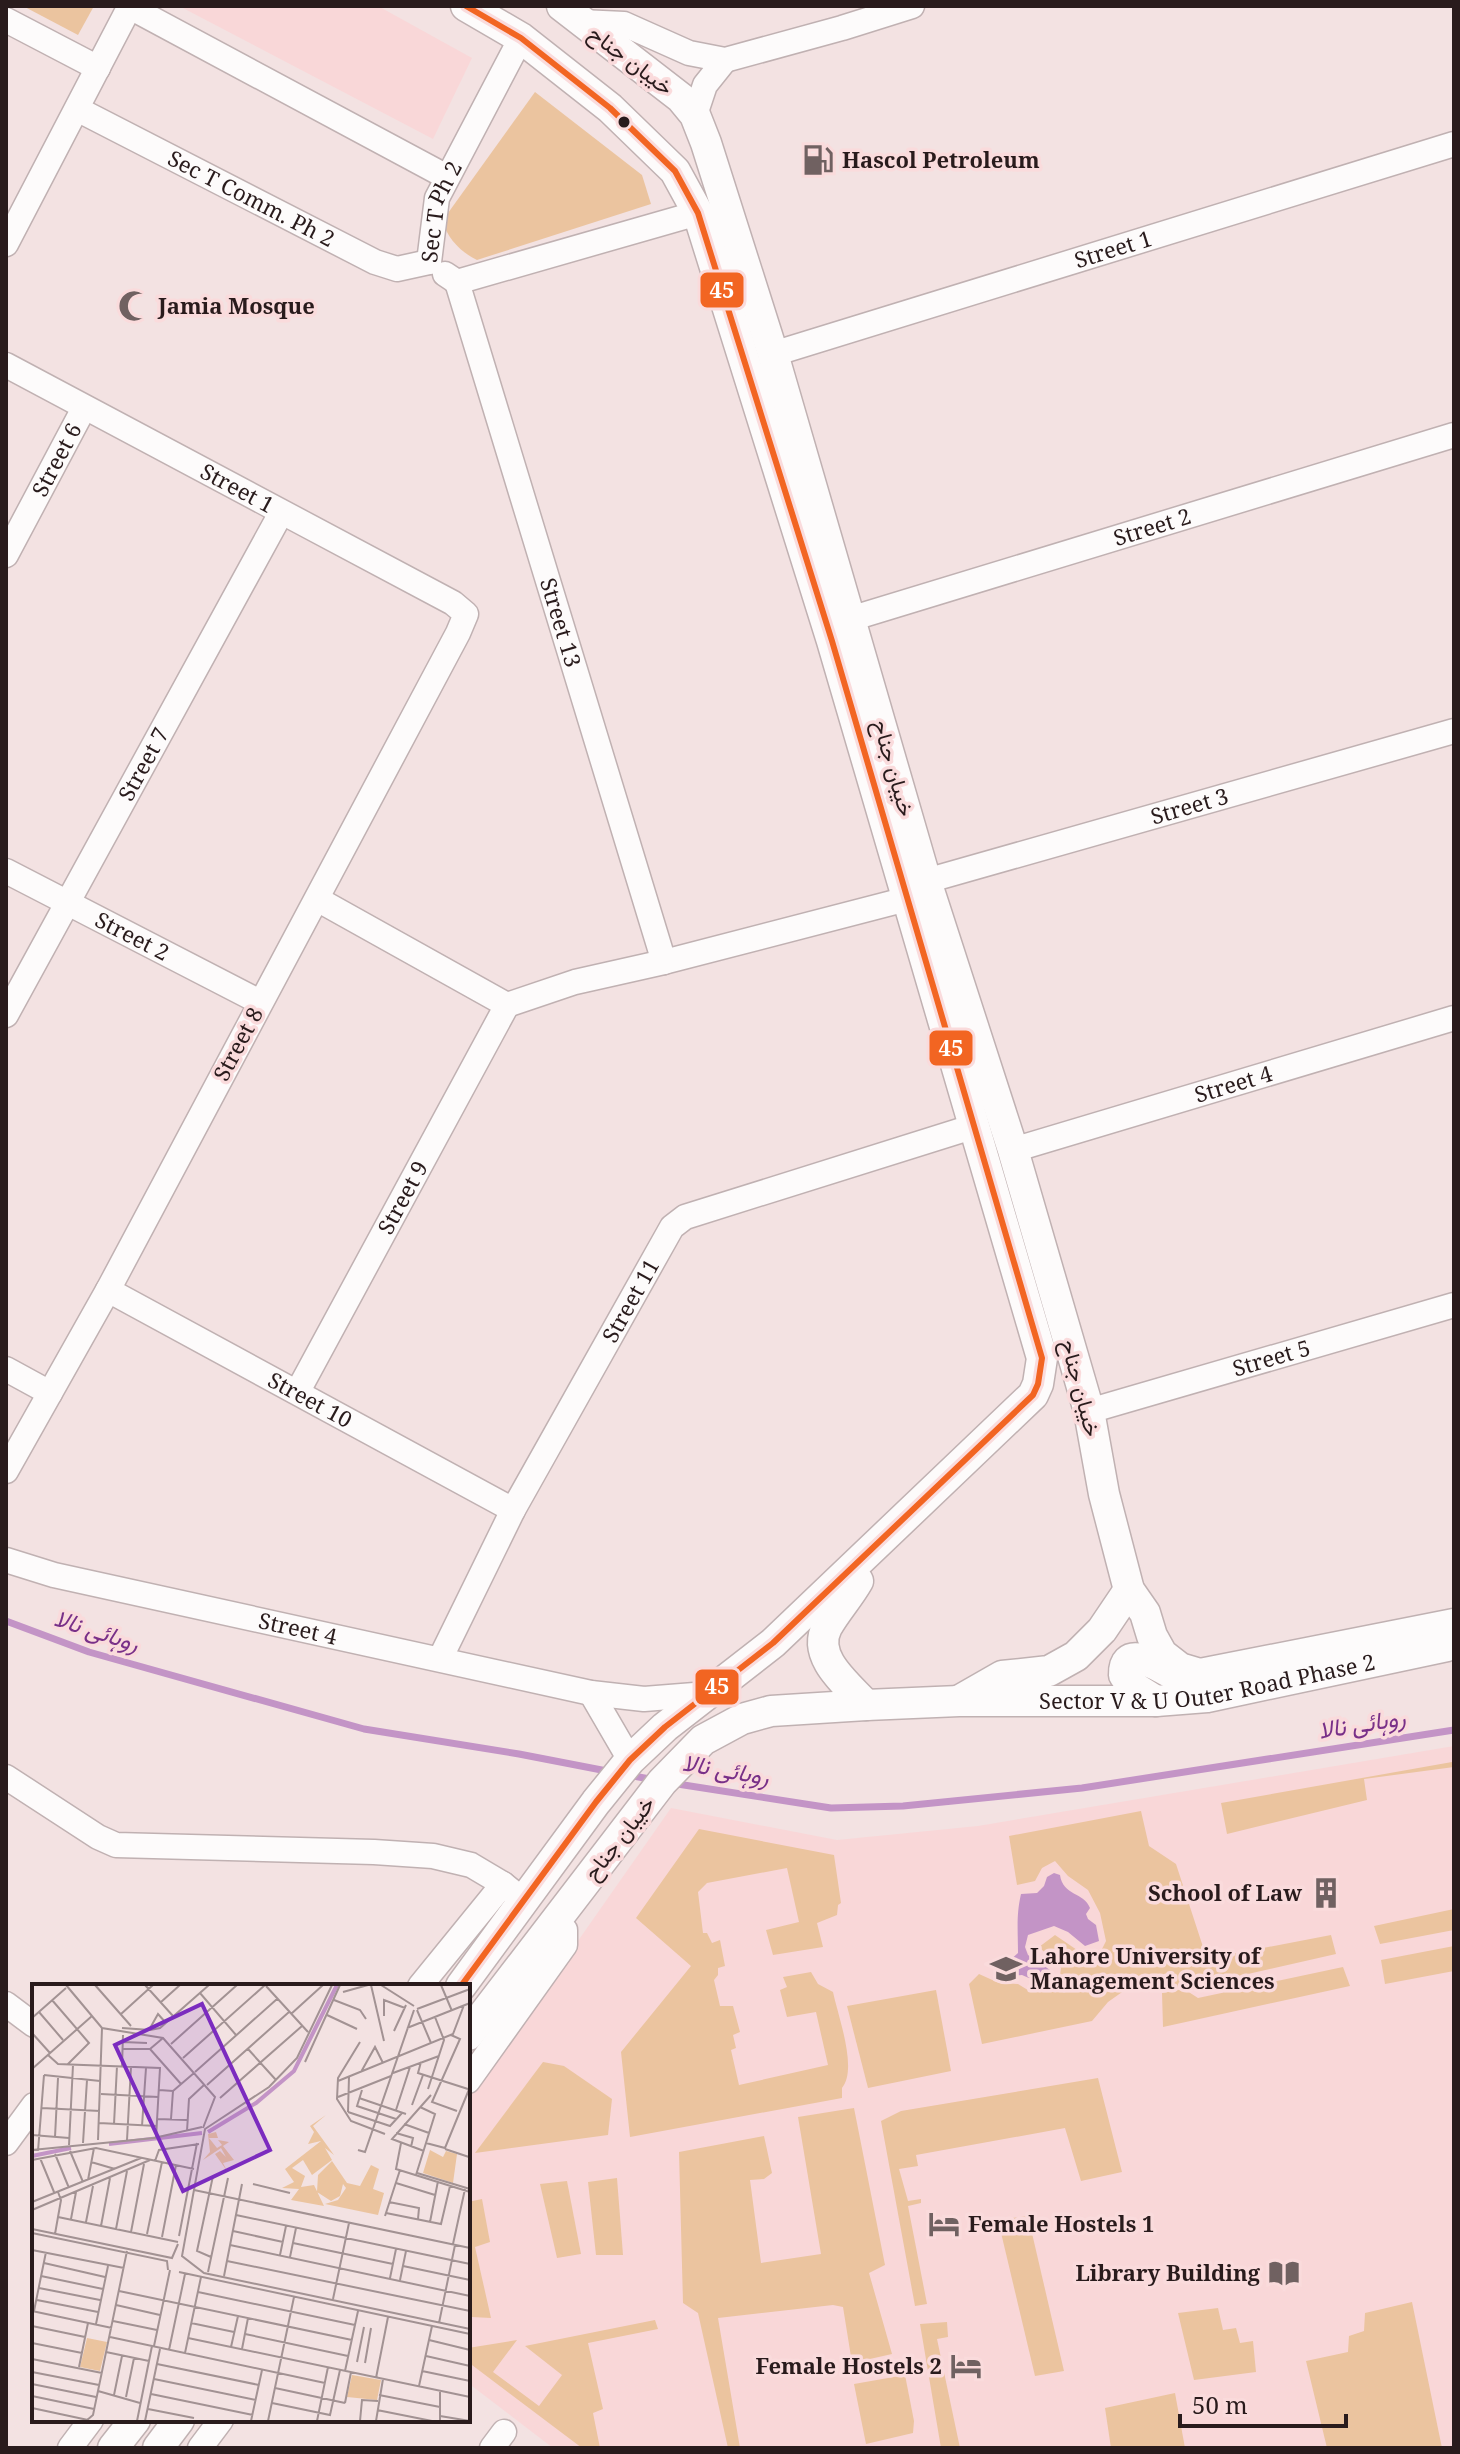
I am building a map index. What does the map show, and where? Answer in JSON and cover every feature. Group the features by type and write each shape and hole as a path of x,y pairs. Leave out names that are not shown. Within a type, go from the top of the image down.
{"main road":[{"name":"خیبان جناح","path":"474,9 521,38 580,83 655,150 675,171 698,213 832,641 917,890 1013,1150 1089,1411 1104,1494 1129,1590 1145,1613 1162,1654 1180,1668 1200,1674"},
{"name":"خیبان جناح","path":"462,1984 514,1893 628,1762 665,1727 773,1643 878,1544 1033,1395 1042,1371 1042,1358 975,1126 850,619 773,354 695,115 671,88 572,12"},
{"path":"866,1705 827,1658 823,1648 824,1635 834,1616 849,1597 878,1544"},
{"path":"959,1701 1002,1676 1049,1671 1076,1656 1102,1630 1129,1590"},
{"path":"1156,1701 1132,1686 1124,1675 1124,1667 1131,1658 1141,1657 1174,1674 1200,1674 1454,1624"},
{"name":"Sector V & U Outer Road Phase 2","path":"959,1701 1156,1701 1207,1697 1454,1645"},
{"name":"خیبان جناح","path":"470,2032 647,1802 679,1762 703,1740 742,1719 771,1711 959,1701"},
{"path":"113,2448 133,2422"},
{"path":"158,2448 178,2422"}],"street":[{"path":"6,244 130,6 447,177"},
{"path":"695,115 705,85 725,60 840,17 912,6"},
{"path":"572,12 624,24 689,53 725,60"},
{"path":"6,20 98,68"},
{"name":"Sec T Ph 2","path":"521,38 437,198 429,262 457,282 698,213"},
{"name":"Sec T Comm. Ph 2","path":"77,109 375,262 397,269 429,262"},
{"name":"Street 1","path":"773,354 1454,144"},
{"name":"Street 13","path":"457,282 664,962"},
{"name":"Street 1","path":"6,365 453,603 466,614"},
{"name":"Street 6","path":"6,555 84,408"},
{"name":"Street 2","path":"850,619 1454,435"},
{"name":"Street 7","path":"6,1015 281,513"},
{"name":"Street 8","path":"6,1471 108,1290 466,614"},
{"name":"Street 3","path":"917,890 1454,731"},
{"name":"Street 2","path":"6,871 260,1002"},
{"path":"317,899 507,1005 575,982 664,962 917,890"},
{"name":"Street 9","path":"298,1391 507,1005"},
{"name":"Street 4","path":"1013,1150 1454,1018"},
{"name":"Street 11","path":"440,1659 513,1510 672,1227 685,1217 975,1126"},
{"name":"Street 10","path":"108,1290 513,1510"},
{"name":"Street 5","path":"1089,1411 1454,1305"},
{"path":"6,1369 50,1393"},
{"name":"Street 4","path":"6,1560 54,1575 591,1693 644,1699 707,1694"},
{"path":"591,1693 628,1762"},
{"path":"6,1777 98,1837 116,1845 433,1856 471,1865 514,1893 422,1984"},
{"path":"470,2078 565,1945 565,1930 554,1922"},
{"path":"6,2004 32,2024"},
{"path":"6,2143 32,2108"},
{"path":"70,2448 90,2422"},
{"path":"200,2448 220,2422"}],"shaded area":[{"path":"23,6 94,6 78,35"},
{"path":"179,6 378,6 472,58 433,139"},
{"path":"535,92 642,175 651,204 477,260 456,244 447,233 443,220"},
{"name":"Lahore University of Management Sciences","path":"1454,1746 1454,2448 553,2448 470,2385 470,2095 671,1808 837,1840 978,1826"},
{"path":"1452,1762 1454,1767 1364,1779 1367,1800 1227,1834 1221,1803"},
{"path":"1141,1811 1149,1846 1176,1864 1204,1950 1214,1948 1216,1957 1331,1935 1336,1954 1162,1990 1125,1990 1108,2002 1092,2021 982,2044 969,1984 979,1974 999,1983 1018,1984 1031,1992 1058,1990 1061,1968 1039,1947 1055,1935 1077,1950 1099,1955 1106,1941 1100,1913 1088,1890 1068,1876 1055,1861 1042,1868 1035,1881 1017,1885 1009,1836"},
{"path":"699,1829 834,1855 841,1903 837,1915 817,1923 823,1947 773,1955 766,1930 799,1922 787,1868 707,1883 698,1892 703,1933 707,1933 712,1943 720,1940 725,1966 718,1968 714,1980 720,2006 733,2006 740,2032 733,2035 736,2048 731,2050 739,2085 828,2065 816,2012 787,2017 780,1990 787,1987 783,1977 811,1972 818,1984 833,1992 842,2028 848,2068 842,2098 630,2137 621,2052 691,1966 636,1918"},
{"path":"1054,1873 1060,1875 1065,1887 1087,1903 1090,1908 1086,1914 1096,1925 1099,1941 1085,1946 1068,1932 1054,1926 1028,1935 1025,1947 1028,1955 1053,1972 1053,1980 1047,1986 1022,1975 1010,1976 1007,1970 1008,1962 1018,1953 1021,1894 1037,1893 1047,1877"},
{"path":"1454,1909 1454,1930 1380,1944 1374,1926"},
{"path":"1454,1946 1454,1971 1385,1984 1381,1960"},
{"path":"1343,1967 1350,1986 1163,2027 1162,1993 1184,1989 1198,1998"},
{"path":"936,1990 951,2071 868,2088 847,2006"},
{"path":"543,2062 564,2066 612,2099 608,2135 475,2153"},
{"path":"1098,2078 1122,2172 1081,2181 1065,2128 916,2155 918,2166 899,2169 908,2201 921,2199 921,2203 908,2206 927,2304 915,2306 881,2121 901,2111"},
{"path":"854,2108 885,2265 869,2273 892,2354 852,2363 843,2307 833,2305 718,2318 740,2448 728,2448 698,2313 683,2303 679,2152 764,2136 772,2173 764,2179 750,2180 761,2263 821,2254 798,2117"},
{"path":"617,2178 623,2255 596,2255 588,2182"},
{"path":"567,2181 581,2254 557,2258 540,2184"},
{"path":"482,2199 490,2242 475,2247 491,2318 472,2317 470,2202"},
{"path":"1028,2216 1064,2371 1035,2376 998,2220"},
{"path":"1412,2302 1442,2448 1327,2448 1306,2361 1348,2352 1349,2336 1364,2331 1365,2313"},
{"path":"1218,2308 1223,2330 1236,2328 1240,2343 1253,2341 1256,2372 1194,2380 1178,2313"},
{"path":"655,2320 658,2329 588,2343 603,2409 593,2413 600,2448 582,2448 470,2364 470,2348 517,2340 493,2372 539,2406 562,2375 525,2346"},
{"path":"947,2322 948,2337 937,2339 960,2448 941,2448 920,2324"},
{"path":"905,2375 914,2421 913,2433 866,2444 854,2384"},
{"path":"1175,2393 1185,2448 1111,2448 1105,2408"}],"waterway":[{"name":"روہائی نالا","path":"6,1621 89,1652 364,1729 612,1772"},
{"name":"روہائی نالا","path":"671,1783 831,1808 903,1806 1082,1788 1454,1730"},
{"name":"روہائی نالا","path":"628,1775 655,1780"}],"transit line":[{"name":"45","path":"462,1984 630,1760 665,1727 773,1643 1033,1395 1042,1358 832,641 698,213 675,171 610,108 521,38 466,6"}],"place":[{"name":"Hascol Petroleum","path":"818,160"},
{"name":"Jamia Mosque","path":"134,306"},
{"name":"School of Law","path":"1326,1893"},
{"name":"Lahore University of Management Sciences","path":"1006,1969"},
{"name":"Female Hostels 1","path":"944,2224"},
{"name":"Library Building","path":"1284,2273"},
{"name":"Female Hostels 2","path":"966,2366"}]}
